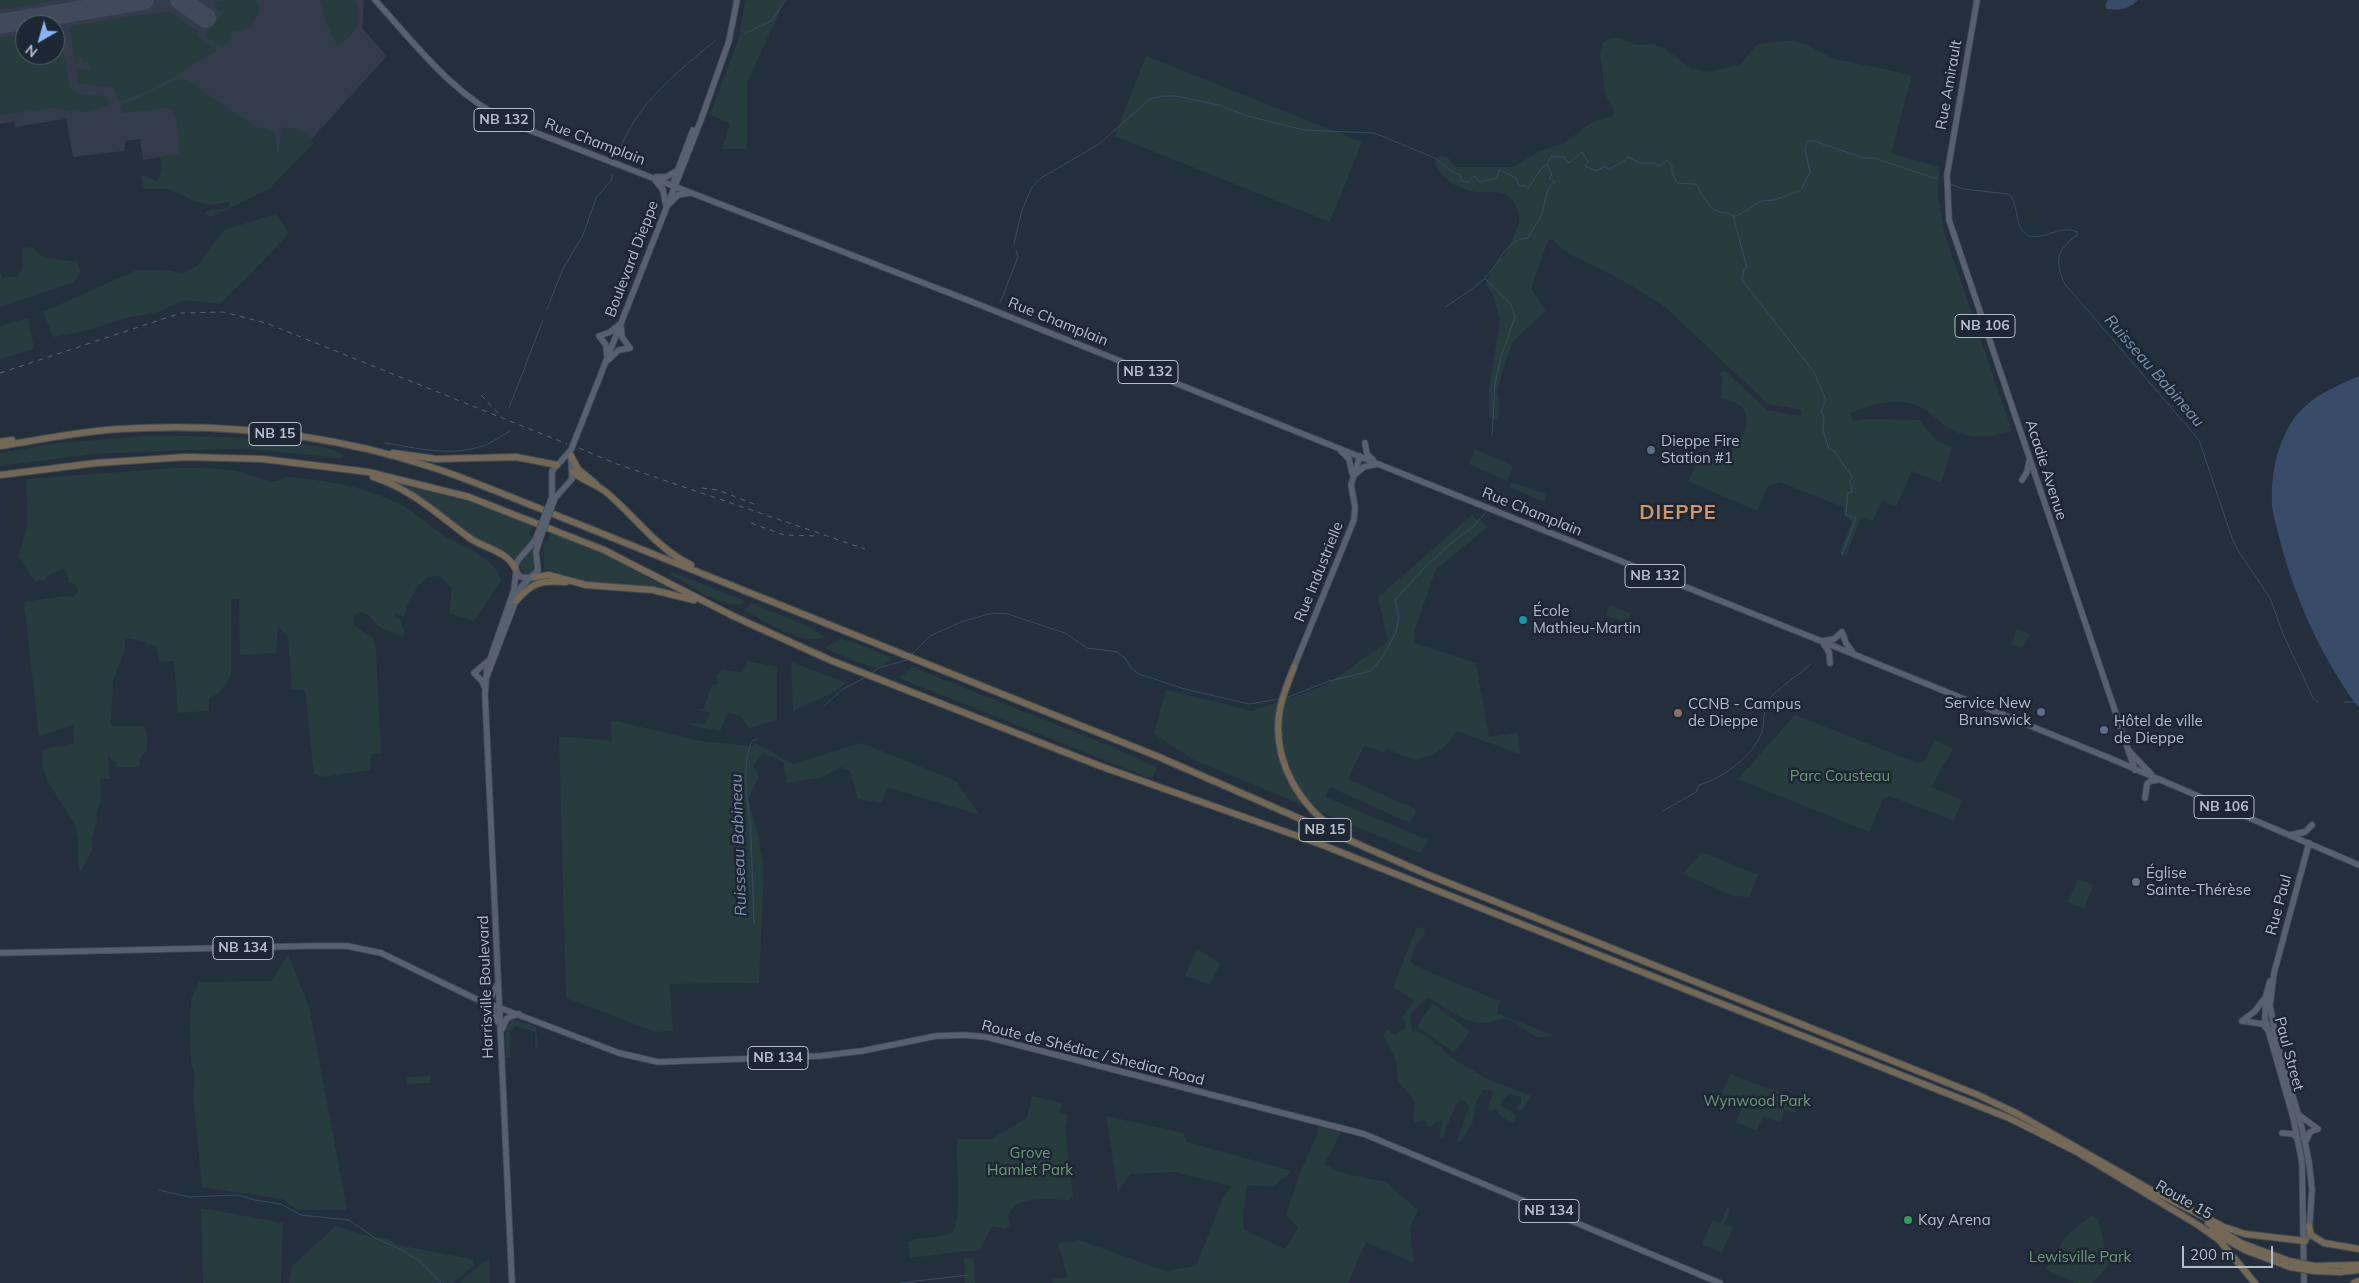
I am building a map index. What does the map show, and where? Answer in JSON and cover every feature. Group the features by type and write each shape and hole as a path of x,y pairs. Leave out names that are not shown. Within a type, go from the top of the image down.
{"highway":[{"name":"NB 15","path":"0,446 72,434 120,429 230,429 308,438 350,446 427,466 496,491 1159,757 1424,873 1978,1094 2016,1113 2151,1190"},
{"path":"0,442 72,434"},
{"path":"350,446 428,459 509,457 557,465"},
{"path":"571,453 578,469 605,491 656,542 672,554 752,593"},
{"name":"NB 15","path":"0,475 96,463 186,457 263,459 368,472 469,497 604,550 733,616 830,660 1100,766 1320,844 1982,1107 2077,1152 2122,1178"},
{"path":"311,464 369,476 404,490 473,540 507,556 515,570"},
{"path":"573,472 605,491"},
{"path":"532,577 549,575 577,583"},
{"path":"516,601 538,582 577,583 662,591 694,600 733,616"},
{"path":"1294,668 1282,699 1278,716 1283,761 1293,786 1304,802 1332,828 1357,843"},
{"path":"2122,1178 2218,1240 2255,1283"},
{"name":"Route 15","path":"2122,1178 2245,1250 2290,1264"},
{"path":"2151,1190 2224,1227 2245,1234 2305,1241"},
{"name":"Route 15","path":"2151,1190 2241,1243 2290,1264"},
{"path":"2309,1226 2311,1235 2315,1240 2359,1249"},
{"name":"NB 15","path":"2290,1264 2340,1272 2359,1270"},
{"name":"NB 15","path":"2314,1268 2359,1266"},
{"path":"2354,1283 2359,1281"}],"main road":[{"name":"Rue Champlain","path":"375,0 449,82 478,105 517,126 674,186"},
{"name":"Boulevard Dieppe","path":"571,453 729,40 736,0"},
{"name":"Rue Amirault","path":"1946,175 1976,1"},
{"path":"651,177 666,177 679,172 691,193 678,195 666,207"},
{"name":"Acadie Avenue","path":"1946,175 1949,220 2135,770"},
{"path":"651,177 663,190 666,207"},
{"name":"NB 132","path":"674,186 691,193"},
{"name":"Rue Champlain","path":"691,193 970,301 1821,641 2107,757 2359,865"},
{"path":"606,361 619,350 630,348 622,336 621,323"},
{"path":"606,361 606,347 599,336 610,332 621,323"},
{"path":"1366,443 1369,456 1379,464"},
{"path":"1338,447 1350,459 1352,476"},
{"path":"554,498 552,474 557,465 571,453"},
{"path":"487,676 521,587 538,570 536,552 538,538 554,498 572,479 571,453"},
{"name":"Rue Industrielle","path":"1294,668 1354,520 1352,476 1360,456"},
{"path":"2022,480 2027,472 2030,460"},
{"path":"1352,476 1364,467 1379,464"},
{"path":"557,465 568,466 573,472"},
{"path":"487,676 490,658 514,590 516,562 530,549 538,538"},
{"path":"515,570 523,579 532,577"},
{"path":"1821,641 1834,639 1842,632 1850,650 1857,656"},
{"path":"1821,641 1830,652 1830,663"},
{"path":"486,690 482,681 474,674 490,658"},
{"name":"Harrisville Boulevard","path":"487,676 486,690 500,1034 512,1283"},
{"path":"2107,757 2122,760 2128,751 2146,771 2159,780"},
{"path":"2145,798 2147,784 2151,781 2159,780"},
{"path":"2289,835 2305,832 2312,825"},
{"name":"Rue Paul","path":"2274,973 2309,844"},
{"name":"Route de Shédiac / Shediac Road","path":"0,953 353,947 373,950 396,958 474,998 619,1053 658,1062 756,1059 847,1053 946,1035 976,1035 1018,1044 1178,1088 1364,1134 1720,1283"},
{"name":"Paul Street","path":"2274,973 2266,995 2265,1014 2297,1111 2312,1189 2308,1235 2305,1241"},
{"name":"Paul Street","path":"2274,973 2270,1005 2272,1033 2293,1117 2302,1142"},
{"path":"474,998 490,1000 498,981"},
{"path":"498,981 501,997 505,1005 520,1014"},
{"path":"2266,995 2255,1011 2242,1021 2263,1024 2272,1033"},
{"path":"474,998 493,1010 500,1034"},
{"path":"500,1034 507,1018 520,1014"},
{"path":"2297,1111 2305,1121 2318,1129 2308,1134 2302,1142 2305,1241 2303,1260 2304,1283"},
{"path":"2293,1117 2291,1126 2282,1133 2293,1135 2302,1142"}],"shaded area":[{"path":"0,0 364,0 362,28 387,56 278,176 181,154 143,160 140,139 126,141 124,151 73,157 66,119 15,127 14,121 0,124"}],"green space":[{"path":"0,0 58,0 0,10"},
{"path":"255,0 260,11 246,29 239,31 231,30 230,34 233,37 222,47 205,36 222,13 216,8 215,2"},
{"path":"320,0 355,0 358,14 356,27 349,37 337,45 325,21"},
{"path":"745,0 785,0 747,83 747,149 722,149 730,124 710,114 739,38"},
{"path":"168,11 199,32 197,36 217,50 157,87 119,102 112,87 79,84 76,69 89,70 91,67 86,62 83,63 83,57 78,58 80,63 75,64 71,26"},
{"path":"15,36 15,65 65,65 65,62 70,88 79,94 105,96 109,105 83,112 51,108 0,115 0,38"},
{"path":"1610,38 1619,38 1636,45 1654,44 1665,49 1692,69 1707,72 1739,65 1758,44 1795,41 1804,43 1835,59 1912,75 1891,153 1939,167 1938,195 1944,232 2012,431 1986,436 1966,435 1950,429 1927,411 1909,403 1888,402 1868,406 1850,414 1853,421 1867,419 1919,420 1937,441 1952,447 1941,483 1912,471 1896,507 1882,500 1873,521 1861,517 1846,556 1839,553 1852,522 1844,515 1843,507 1780,482 1768,486 1757,511 1688,481 1701,456 1730,450 1736,446 1744,435 1746,417 1744,410 1741,406 1721,398 1722,378 1720,374 1724,370 1767,410 1801,416 1802,410 1768,404 1664,306 1617,277 1569,254 1552,240 1549,240 1547,243 1531,289 1546,310 1512,343 1497,390 1500,405 1498,419 1494,420 1489,417 1489,389 1500,321 1493,294 1485,284 1500,257 1504,257 1518,226 1519,213 1513,201 1507,195 1500,192 1476,192 1457,186 1441,173 1434,162 1441,155 1448,158 1456,167 1513,167 1540,151 1564,143 1594,121 1611,117 1615,113 1605,94 1600,52 1603,43"},
{"path":"1146,56 1362,142 1330,222 1115,136"},
{"path":"179,79 187,80 256,127 274,132 277,153 279,151 281,128 291,128 305,133 312,140 313,144 270,188 211,217 205,214 206,211 228,208 230,202 210,205 194,201 169,189 144,189 141,176 156,181 160,176 160,157 179,154 177,119 173,110 167,108 122,113 120,106"},
{"path":"276,214 289,233 252,273 219,304 184,300 158,312 126,318 88,330 53,337 43,312 137,270 164,270 183,273 197,266 224,230"},
{"path":"32,247 42,257 77,262 81,272 74,282 0,307 0,272 2,278 18,276 23,268 22,248"},
{"path":"28,318 34,349 0,359 0,326"},
{"path":"147,436 218,437 283,441 332,450 344,456 340,458 250,449 188,450 94,454 0,466 0,453 60,443"},
{"path":"1475,449 1513,466 1507,481 1469,464"},
{"path":"173,468 224,469 273,481 287,477 315,480 371,492 404,507 443,535 488,561 499,574 501,581 474,621 449,613 452,588 440,576 428,577 419,585 409,601 404,617 395,613 395,617 401,620 402,627 405,630 403,637 378,626 367,614 359,612 354,616 353,625 373,638 376,651 381,754 371,754 370,770 322,777 314,774 305,690 292,690 288,637 278,626 276,653 240,655 239,599 231,599 231,676 219,693 209,698 209,711 178,713 174,661 159,662 156,645 148,645 146,642 133,639 125,639 125,650 113,681 111,723 113,726 144,726 147,735 147,750 141,757 137,767 117,767 115,766 117,763 108,757 109,779 100,779 101,800 96,814 97,820 92,837 92,850 81,871 78,868 78,837 75,824 48,782 42,766 43,750 74,743 73,725 39,736 24,602 65,596 73,597 78,592 76,584 69,583 67,573 63,569 50,574 45,580 35,581 18,557 28,524 26,479"},
{"path":"393,482 482,505 587,546 680,594 581,580 544,569 543,540 548,542 550,532 534,526 529,534 534,537 526,549 515,559 469,534"},
{"path":"1511,482 1545,494 1545,502 1509,487"},
{"path":"1472,515 1488,527 1436,569 1415,629 1414,643 1476,663 1489,737 1518,733 1520,754 1457,731 1440,750 1423,758 1412,759 1386,748 1384,752 1364,746 1348,779 1417,810 1410,823 1330,787 1325,797 1428,840 1420,853 1196,761 1154,734 1166,690 1252,711 1325,686 1388,641 1378,597"},
{"path":"534,547 535,567 531,573 526,574 521,570 520,563"},
{"path":"672,572 745,601 738,604 729,604 719,601 670,574"},
{"path":"751,603 810,627 825,637 816,639 806,638 773,626 744,610"},
{"path":"1610,605 1631,614 1628,623 1605,615"},
{"path":"2017,629 2030,634 2022,648 2011,644"},
{"path":"841,639 867,647 892,659 883,665 873,668 824,648"},
{"path":"747,661 777,667 777,720 749,728 741,717 728,712 720,731 694,726 690,723 705,724 710,713 689,708 703,710 712,685 717,684 716,677 722,670 741,672"},
{"path":"791,662 846,683 832,693 793,711"},
{"path":"912,667 1110,746 1157,768 1152,779 899,678"},
{"name":"Parc Cousteau","path":"1795,715 1917,763 1925,760 1935,740 1953,749 1931,787 1962,800 1954,821 1890,796 1883,799 1869,832 1738,779"},
{"path":"611,720 700,741 754,746 755,743 793,764 861,743 956,781 980,815 887,787 882,803 858,799 850,771 841,767 823,777 787,783 783,762 763,753 753,765 759,777 748,799 759,838 764,870 759,983 670,984 673,1031 656,1032 566,998 559,736 612,741"},
{"path":"1702,852 1758,875 1749,897 1734,896 1683,874"},
{"path":"2078,879 2093,885 2084,909 2068,902"},
{"path":"1419,927 1425,929 1424,936 1416,944 1411,960 1413,965 1500,1000 1497,1013 1552,1035 1539,1037 1533,1035 1507,1019 1484,1023 1469,1020 1455,1014 1428,997 1410,1014 1412,1031 1423,1033 1452,1058 1489,1080 1532,1096 1521,1111 1516,1108 1521,1103 1521,1097 1510,1094 1502,1100 1501,1107 1511,1110 1516,1116 1515,1121 1510,1123 1499,1114 1497,1109 1491,1111 1487,1109 1493,1093 1489,1090 1484,1090 1476,1101 1472,1125 1459,1143 1457,1140 1469,1107 1467,1103 1462,1100 1456,1104 1442,1139 1440,1136 1442,1121 1437,1121 1431,1127 1424,1120 1415,1123 1413,1118 1415,1103 1398,1080 1396,1060 1383,1034 1387,1030 1395,1035 1405,1028 1405,1022 1402,1017 1413,1003 1413,999 1393,987 1416,929"},
{"path":"1197,949 1220,963 1210,985 1185,975"},
{"path":"288,954 309,1007 347,1210 297,1210 282,1199 202,1187 193,1096 195,1075 191,1063 191,999 199,982 271,981"},
{"path":"1433,1004 1470,1031 1454,1053 1417,1026"},
{"path":"511,1019 536,1026 538,1047 535,1048 535,1032 516,1026 510,1032 511,1058 506,1058 505,1029 507,1021"},
{"name":"Wynwood Park","path":"1730,1074 1800,1100 1794,1113 1785,1110 1780,1122 1763,1116 1757,1131 1736,1122 1742,1107 1721,1097"},
{"path":"431,1076 431,1083 407,1084 406,1077"},
{"name":"Grove Hamlet Park","path":"1032,1096 1062,1103 1059,1113 1068,1115 1065,1128 1073,1197 1069,1200 1044,1199 1018,1204 1008,1216 1010,1224 1006,1229 992,1226 979,1251 910,1258 908,1242 919,1238 946,1235 955,1228 958,1205 957,1139 991,1139 1027,1118"},
{"path":"1106,1116 1183,1133 1187,1142 1292,1171 1273,1187 1247,1185 1243,1219 1244,1230 1285,1249 1298,1228 1286,1215 1301,1170 1317,1135 1318,1126 1341,1133 1324,1164 1341,1173 1386,1182 1418,1210 1410,1228 1414,1263 1366,1242 1348,1283 1052,1283 1053,1278 1068,1278 1058,1243 1075,1241 1076,1239 1165,1271 1196,1266 1222,1200 1232,1186 1175,1172 1130,1174 1118,1193"},
{"path":"1727,1207 1731,1208 1724,1224 1733,1228 1722,1253 1702,1244 1713,1220 1721,1223"},
{"path":"201,1208 283,1223 281,1283 203,1283"},
{"name":"Lewisville Park","path":"2091,1216 2098,1219 2109,1265 2092,1283 2075,1283 2045,1269 2066,1236"},
{"path":"336,1226 375,1238 387,1238 398,1245 466,1258 473,1260 474,1265 453,1283 289,1283 292,1266"},
{"path":"489,1258 490,1283 458,1283"},
{"path":"964,1258 974,1258 975,1283 965,1283"}],"water":[{"path":"2108,0 2138,0 2124,9 2116,10 2107,9 2105,5"},
{"path":"2359,376 2359,708 2332,668 2300,602 2278,533 2273,510 2272,492 2274,470 2279,449 2287,429 2299,412 2315,399"}],"waterway":[{"path":"744,34 771,21 786,0"},
{"path":"619,152 626,134 647,103 673,77 716,40"},
{"path":"1014,244 1022,210 1032,187 1041,178 1099,144 1150,99 1162,96 1176,96 1219,105 1247,116 1304,130 1374,133 1435,158 1451,171 1460,175 1462,181 1467,182 1474,176 1480,182 1497,178 1499,170 1516,178 1519,186 1525,185 1528,189 1540,170 1547,164"},
{"name":"Ruisseau Babineau","path":"1733,216 1737,216 1761,201 1775,200 1801,190 1810,172 1805,149 1807,141 1814,141 1864,158 1874,158 1937,179"},
{"path":"1445,307 1483,280 1502,254 1513,243 1528,238 1540,218 1547,193 1555,182 1549,178 1552,175 1547,164 1551,156 1564,157 1569,163 1582,152 1588,162 1585,166 1596,171 1605,166 1610,170 1624,162 1628,157 1640,163 1654,163 1659,166 1667,160 1672,166 1672,172 1677,183 1696,184 1714,209 1733,216 1747,268 1744,270 1742,280 1814,372 1826,400 1821,411 1824,418 1823,430 1829,449 1834,451 1853,478 1850,480 1852,492 1848,493 1846,515 1856,518 1842,555"},
{"path":"547,309 563,269 583,235 596,198 612,179 612,175"},
{"name":"Ruisseau Babineau","path":"1950,184 1963,189 2009,194 2015,204 2021,228 2029,236 2035,237 2065,230 2077,232 2077,235 2065,246 2059,256 2059,268 2064,283 2199,440 2232,538 2237,549 2270,598 2284,636 2314,700 2318,702"},
{"path":"1000,303 1018,257 1016,250"},
{"name":"Ruisseau Babineau","path":"1485,279 1511,304 1515,317 1501,357 1495,384 1492,435"},
{"path":"509,408 543,320"},
{"path":"385,443 434,451 458,451 486,445 510,431"},
{"name":"Ruisseau Babineau","path":"1286,698 1329,681 1371,671 1382,658 1396,632 1399,618 1395,600 1425,567 1451,543 1474,526 1486,512"},
{"name":"Ruisseau Babineau","path":"911,655 930,636 961,622 992,613 1008,614 1065,633 1087,648 1117,652 1139,674 1181,688 1249,704 1280,699"},
{"name":"Ruisseau Babineau","path":"872,673 878,668 907,660"},
{"path":"1663,811 1696,792 1699,785 1718,777 1736,765 1758,741 1762,732 1767,702 1782,687 1811,664"},
{"name":"Ruisseau Babineau","path":"824,706 843,689 866,677"},
{"name":"Ruisseau Babineau","path":"2344,702 2359,702"},
{"name":"Ruisseau Babineau","path":"754,924 746,764 752,741 757,739"},
{"path":"159,1190 189,1197 238,1195 281,1204 301,1215 349,1220 375,1238 402,1250 421,1262 441,1283"},
{"path":"900,1283 968,1275"}],"runway":[{"path":"0,24 144,0"},
{"path":"180,0 206,18"}],"railway":[{"path":"0,373 181,313 223,312 266,323 567,444"},
{"path":"481,395 500,415"},
{"path":"579,448 614,463 865,549"},
{"path":"702,488 718,490 754,504"},
{"path":"751,523 784,535 819,536"}],"place":[{"name":"Dieppe Fire Station #1","path":"1651,450"},
{"name":"École Mathieu-Martin","path":"1523,620"},
{"name":"Service New Brunswick","path":"2041,712"},
{"name":"CCNB - Campus de Dieppe","path":"1678,713"},
{"name":"Hôtel de ville de Dieppe","path":"2104,730"},
{"name":"Église Sainte-Thérèse","path":"2136,882"},
{"name":"Kay Arena","path":"1908,1220"}],"district":[{"name":"DIEPPE","path":"1678,513"}]}
